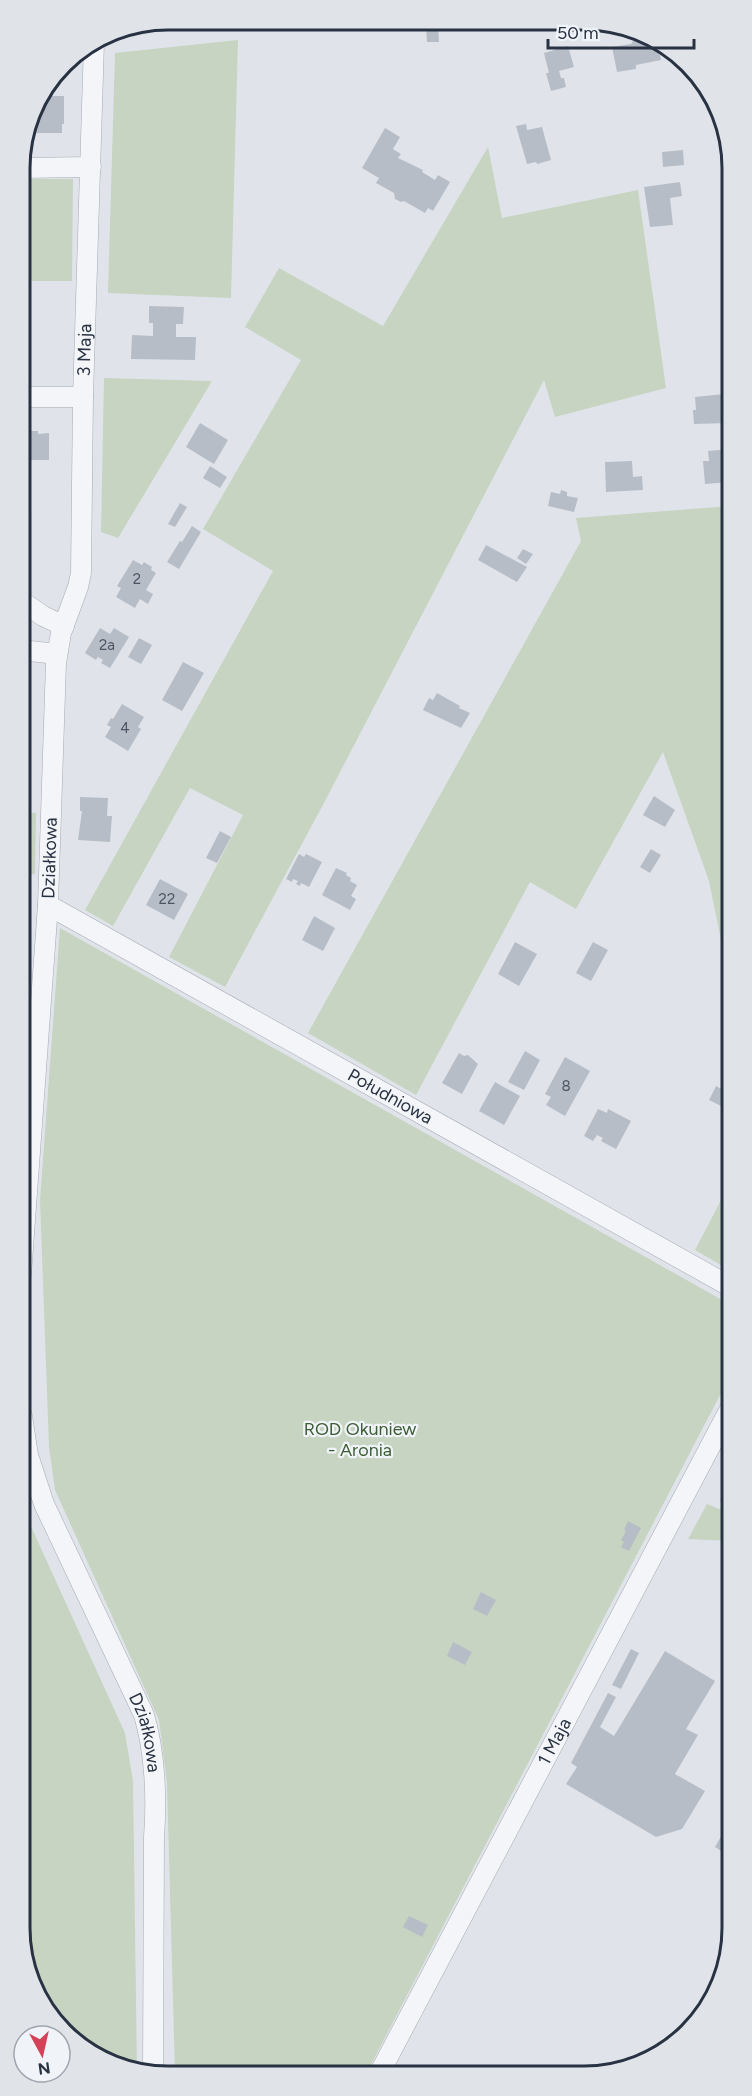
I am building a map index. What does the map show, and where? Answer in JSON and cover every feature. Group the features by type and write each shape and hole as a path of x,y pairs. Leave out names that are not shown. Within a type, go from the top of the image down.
{"street":[{"name":"3 Maja","path":"57,654 63,626 81,573 83,397 93,53"},
{"path":"30,168 91,167"},
{"path":"30,397 83,397"},
{"path":"30,607 63,626"},
{"path":"30,651 57,654"},
{"name":"Działkowa","path":"30,1152 48,905 57,654"},
{"name":"Południowa","path":"48,905 722,1282"},
{"name":"1 Maja","path":"383,2066 722,1424"},
{"name":"Działkowa","path":"30,1461 44,1504 144,1715 149,1733 156,1812 153,2065"}],"green space":[{"path":"238,40 231,298 108,293 115,53"},
{"path":"488,147 502,218 638,190 666,388 555,417 544,380 325,801 225,987 169,957 243,815 190,788 113,926 85,910 273,571 203,529 301,360 245,327 279,268 383,326"},
{"path":"30,179 73,179 72,281 30,281"},
{"path":"104,378 212,381 118,538 101,532"},
{"path":"722,507 722,945 709,881 663,752 576,909 530,882 416,1095 308,1033 581,541 576,518"},
{"path":"30,813 36,813 35,874 30,875"},
{"name":"ROD Okuniew - Aronia","path":"60,928 722,1300 722,1391 370,2066 175,2066 167,1784 159,1720 55,1490 49,1447 40,1200"},
{"path":"722,1198 722,1266 695,1250"},
{"path":"707,1504 722,1510 722,1541 688,1539"},
{"path":"30,1524 125,1733 133,1781 137,2062 107,2052 84,2037 70,2024 49,1997 33,1955 30,1937"}],"building":[{"path":"426,30 438,30 439,42 427,42"},
{"path":"634,39 645,44 660,53 661,60 636,65 636,69 617,72 612,47 631,44"},
{"path":"568,46 574,67 559,71 566,87 551,91 544,53"},
{"path":"51,96 64,96 62,133 35,133 44,107"},
{"path":"526,124 527,130 542,127 551,160 527,164 516,126"},
{"path":"385,128 400,137 393,149 401,154 398,158 423,170 422,172 435,180 438,175 450,182 433,211 428,208 425,213 404,201 395,199 394,193 376,183 379,178 362,168"},
{"path":"683,150 684,165 663,167 662,152"},
{"path":"680,182 682,196 670,198 673,225 650,227 644,187"},
{"path":"149,306 184,307 183,324 176,324 176,337 196,337 195,360 131,359 132,335 153,336 153,323 149,323"},
{"path":"722,394 722,423 694,424 695,397"},
{"path":"200,423 228,440 214,464 186,447"},
{"path":"30,431 38,431 38,434 49,433 49,460 30,460"},
{"path":"722,450 722,483 705,484 703,461 709,461 708,451"},
{"path":"632,461 633,477 642,476 643,490 606,492 605,462"},
{"path":"210,466 227,477 220,488 203,478"},
{"path":"561,490 567,492 567,496 578,498 574,512 548,506 551,492 560,494"},
{"path":"180,503 187,507 175,527 168,524"},
{"path":"192,526 201,532 179,569 167,562"},
{"path":"486,545 527,567 517,582 478,560"},
{"path":"523,549 533,554 526,564 517,558"},
{"path":"133,560 142,565 144,562 156,573 146,590 153,594 148,604 140,599 135,608 116,597 121,588 117,586"},
{"path":"100,628 110,634 114,628 129,637 110,668 101,663 103,660 98,657 96,660 85,653"},
{"path":"139,638 152,645 141,664 128,657"},
{"path":"183,662 204,673 182,711 162,700"},
{"path":"437,693 470,713 461,728 423,710 429,698 433,700"},
{"path":"122,704 144,717 138,727 141,729 128,751 105,737 111,727 107,725"},
{"path":"654,796 675,810 665,827 643,815"},
{"path":"80,797 108,798 107,816 112,816 110,842 78,840 82,811 80,811"},
{"path":"220,831 231,837 217,863 206,858"},
{"path":"651,849 661,855 650,873 640,867"},
{"path":"299,854 304,857 306,854 322,862 309,887 301,883 300,886 296,884 298,881 293,879 292,882 286,879"},
{"path":"336,868 347,873 346,875 351,878 350,881 357,885 351,896 356,899 350,910 322,895"},
{"path":"160,879 188,894 174,920 146,905"},
{"path":"314,916 335,928 323,951 302,940"},
{"path":"515,942 537,954 519,986 498,974"},
{"path":"593,942 608,950 591,981 576,973"},
{"path":"525,1051 540,1060 524,1090 508,1082"},
{"path":"459,1053 464,1056 468,1055 478,1064 462,1094 442,1083"},
{"path":"565,1057 590,1071 565,1116 546,1105 551,1097 545,1094"},
{"path":"495,1082 520,1096 504,1125 479,1111"},
{"path":"716,1086 722,1089 722,1106 709,1100"},
{"path":"598,1109 607,1113 608,1109 631,1121 616,1149 601,1141 603,1138 597,1135 593,1141 584,1136"},
{"path":"628,1521 641,1528 629,1551 621,1547 624,1542 621,1540"},
{"path":"481,1592 496,1600 487,1616 473,1609"},
{"path":"453,1642 472,1652 465,1665 447,1656"},
{"path":"631,1649 639,1653 621,1689 612,1685"},
{"path":"665,1651 715,1681 686,1729 698,1735 675,1774 705,1791 682,1829 656,1837 566,1784 577,1767 571,1763 608,1693 616,1697 600,1727 614,1736"},
{"path":"722,1835 722,1852 715,1847"},
{"path":"409,1916 428,1925 422,1937 403,1927"}]}
